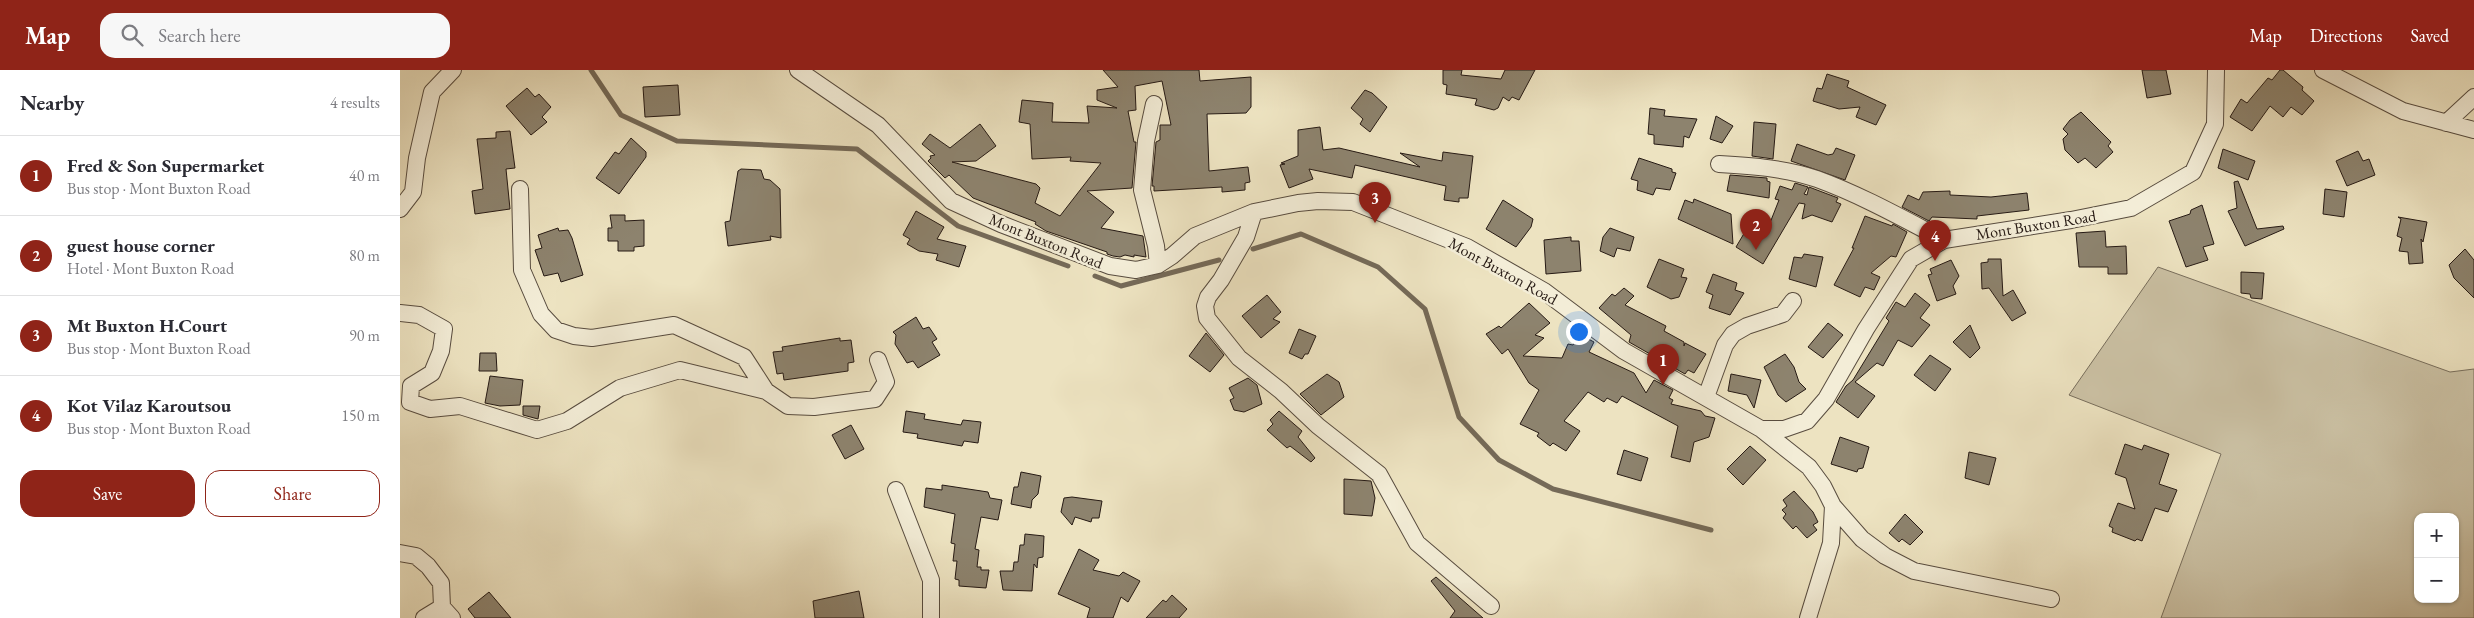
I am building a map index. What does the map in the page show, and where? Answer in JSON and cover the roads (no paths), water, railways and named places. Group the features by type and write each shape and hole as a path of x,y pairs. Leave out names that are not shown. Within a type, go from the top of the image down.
{"street":[{"path":"400,209 413,192 417,158 432,92 453,70"},
{"name":"Mont Buxton Road","path":"798,70 878,124 951,201 1002,224 1110,266 1136,270 1158,265 1196,236 1254,212 1298,202 1353,202 1459,244 1544,291 1624,351 1761,429 1784,429 1807,422 1826,399 1866,329 1911,259 1944,240 2070,220 2131,208 2193,172 2215,124 2216,70"},
{"path":"2323,70 2403,111 2474,130"},
{"path":"2446,123 2474,97"},
{"path":"1154,104 1146,141 1142,190 1156,246 1158,265"},
{"path":"1719,164 1765,167 1816,179 1883,208 1944,240"},
{"path":"520,189 522,270 541,314 556,330 574,336 592,338 674,325 744,357 766,391"},
{"path":"1254,212 1246,238 1208,297 1205,306 1207,318 1239,358 1281,391 1318,426 1379,474 1417,543 1491,606"},
{"path":"1706,397 1725,345 1733,334 1747,326 1783,314 1794,301"},
{"path":"400,313 419,315 444,330 441,351 432,373 411,386 410,402 430,409 460,406 537,430 567,421 620,388 680,370 766,391 788,406 814,408 875,399 886,382 878,360"},
{"path":"1761,429 1808,467 1823,486 1832,506 1862,538 1885,556 1914,571 2051,599"},
{"path":"896,490 931,580 932,618"},
{"path":"1808,618 1831,543 1832,506"},
{"path":"400,554 416,556 428,566 441,583 447,613 424,618"}],"waterway":[{"path":"591,70 621,115 677,141 857,149 958,226 1068,266"},
{"path":"1253,249 1301,234 1378,267 1425,309 1459,417 1499,460 1553,489 1711,530"},
{"path":"1095,276 1121,286 1219,260"}],"place":[{"name":"Mt Buxton H.Court","path":"1375,223"},
{"name":"guest house corner","path":"1756,250"},
{"name":"Kot Vilaz Karoutsou","path":"1935,261"},
{"name":"Fred & Son Supermarket","path":"1663,385"}]}
